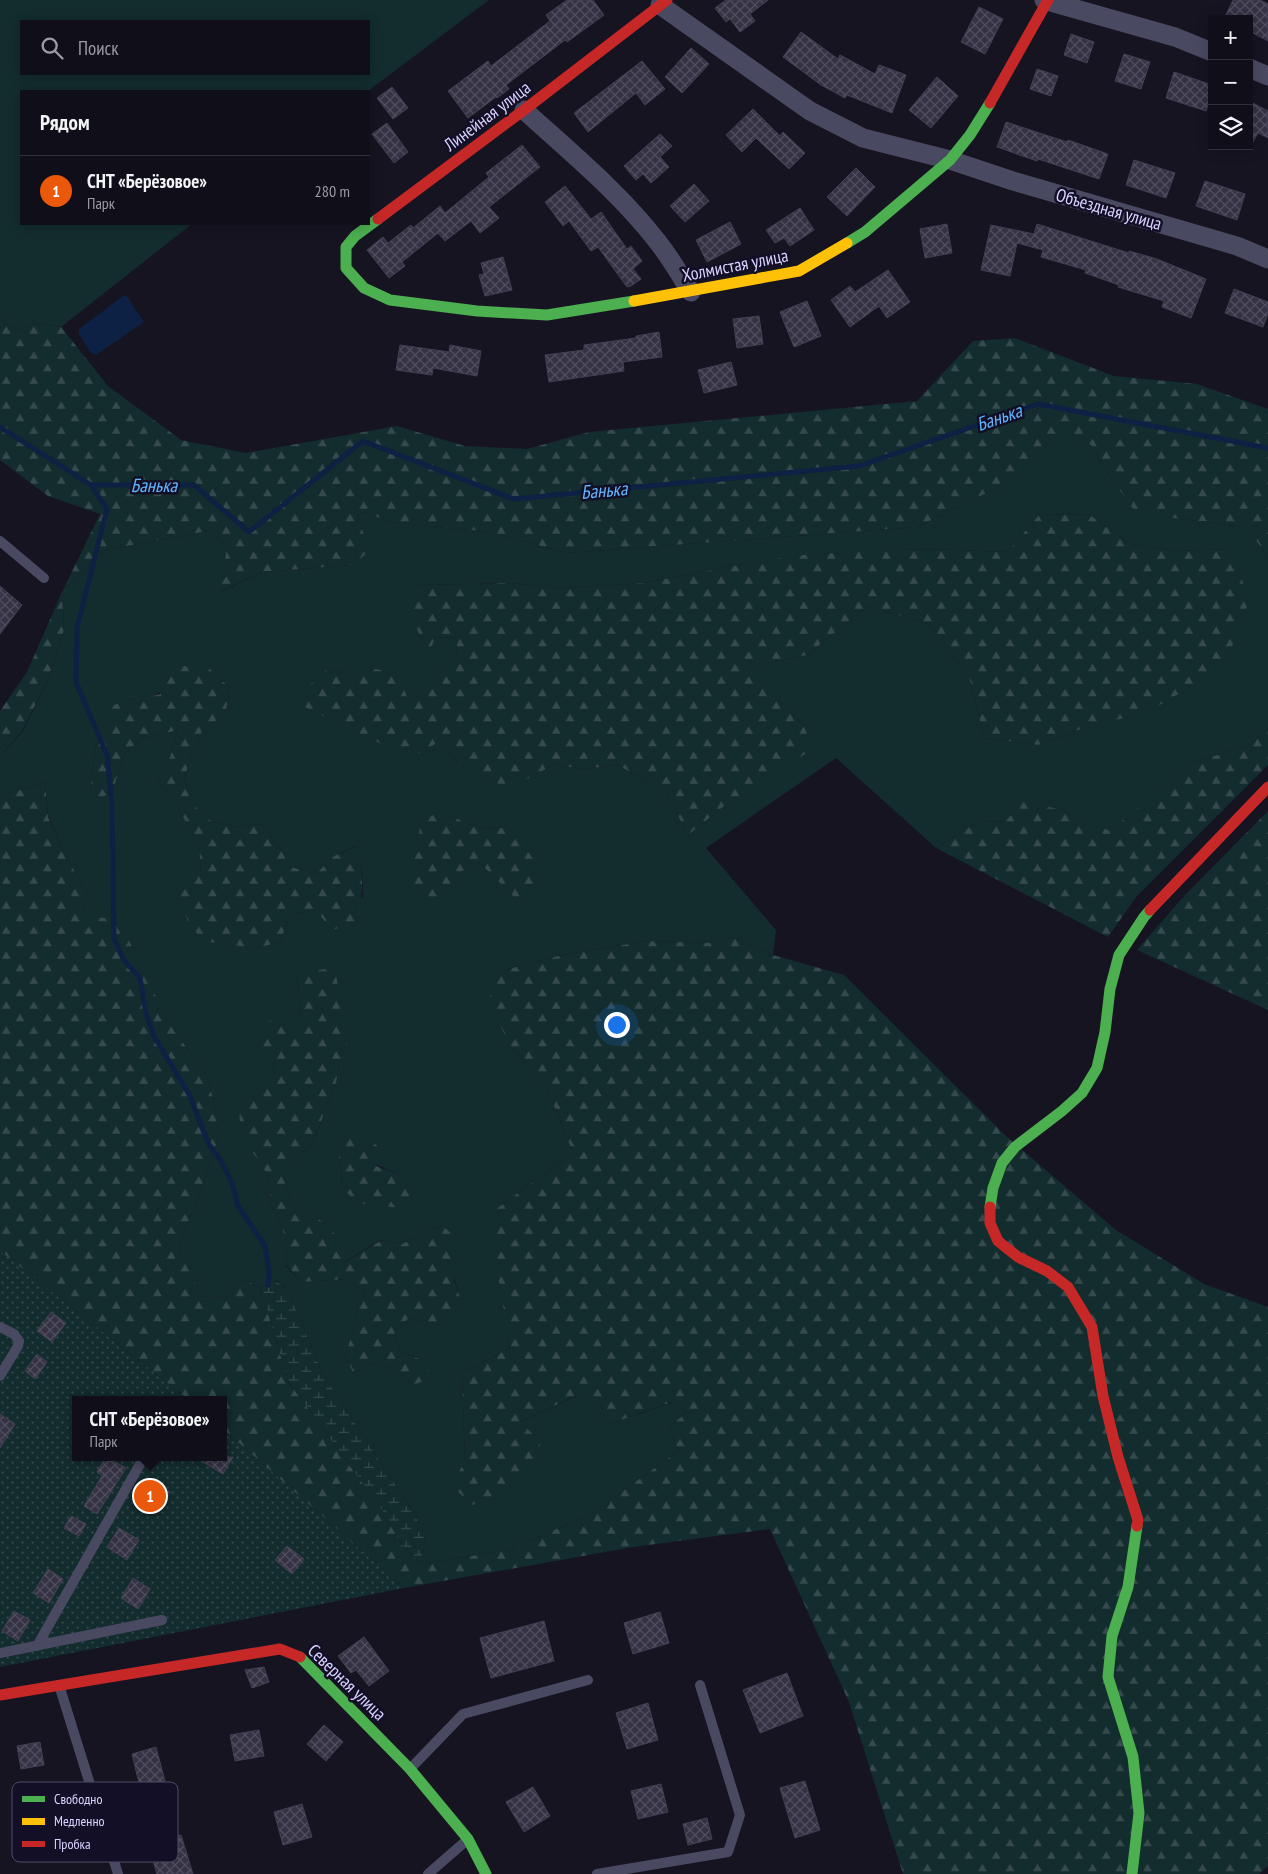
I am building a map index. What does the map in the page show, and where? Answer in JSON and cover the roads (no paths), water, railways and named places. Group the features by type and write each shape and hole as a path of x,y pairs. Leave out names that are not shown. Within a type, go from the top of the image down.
{"street":[{"path":"1047,0 1175,37 1208,50"},
{"name":"Холмистая улица","path":"346,268 364,288 390,300 477,311 547,315 691,292 799,271 865,232 950,160 970,135 1013,64 1047,0"},
{"name":"Объездная улица","path":"661,2 810,111 863,138 950,160 1014,181 1237,246 1268,259"},
{"name":"Линейная улица","path":"370,225 524,110 661,2"},
{"path":"1253,70 1268,76"},
{"path":"524,110 594,174 658,241 691,292"},
{"name":"Линейная улица","path":"346,268 346,247 355,236 370,225"},
{"path":"1132,1874 1138,1813 1133,1757 1108,1677 1112,1636 1128,1587 1138,1520 1118,1457 1103,1396 1092,1327 1068,1287 1046,1271 1018,1257 998,1241 990,1223 990,1209 993,1188 1002,1163 1015,1146 1062,1111 1082,1093 1097,1068 1105,1032 1110,988 1119,955 1144,917 1268,787"},
{"name":"Северная улица","path":"0,1695 280,1649 302,1658 410,1769 468,1839 486,1874"}],"lane":[{"path":"0,541 44,578"},
{"path":"0,1327 14,1334 19,1341 18,1346 0,1376"},
{"path":"37,1646 142,1461"},
{"path":"0,1653 162,1620"},
{"path":"410,1769 463,1714 588,1680"},
{"path":"59,1684 89,1782"},
{"path":"597,1874 728,1852 740,1815 700,1685"},
{"path":"428,1874 468,1839"},
{"path":"114,1862 118,1874"}],"water":[{"path":"123,296 127,296 143,321 96,355 91,353 79,334 79,329"}],"waterway":[{"name":"Банька","path":"0,427 91,485 194,485 249,532 363,441 514,499 859,466 1038,404 1268,448"},
{"path":"91,485 107,509 77,628 76,682 107,755 112,803 114,939 124,960 140,978 146,1013 154,1036 190,1096 208,1143 221,1161 232,1183 238,1206 265,1246 269,1271 268,1285"}],"place":[{"name":"СНТ «Берёзовое»","path":"150,1496"}]}
